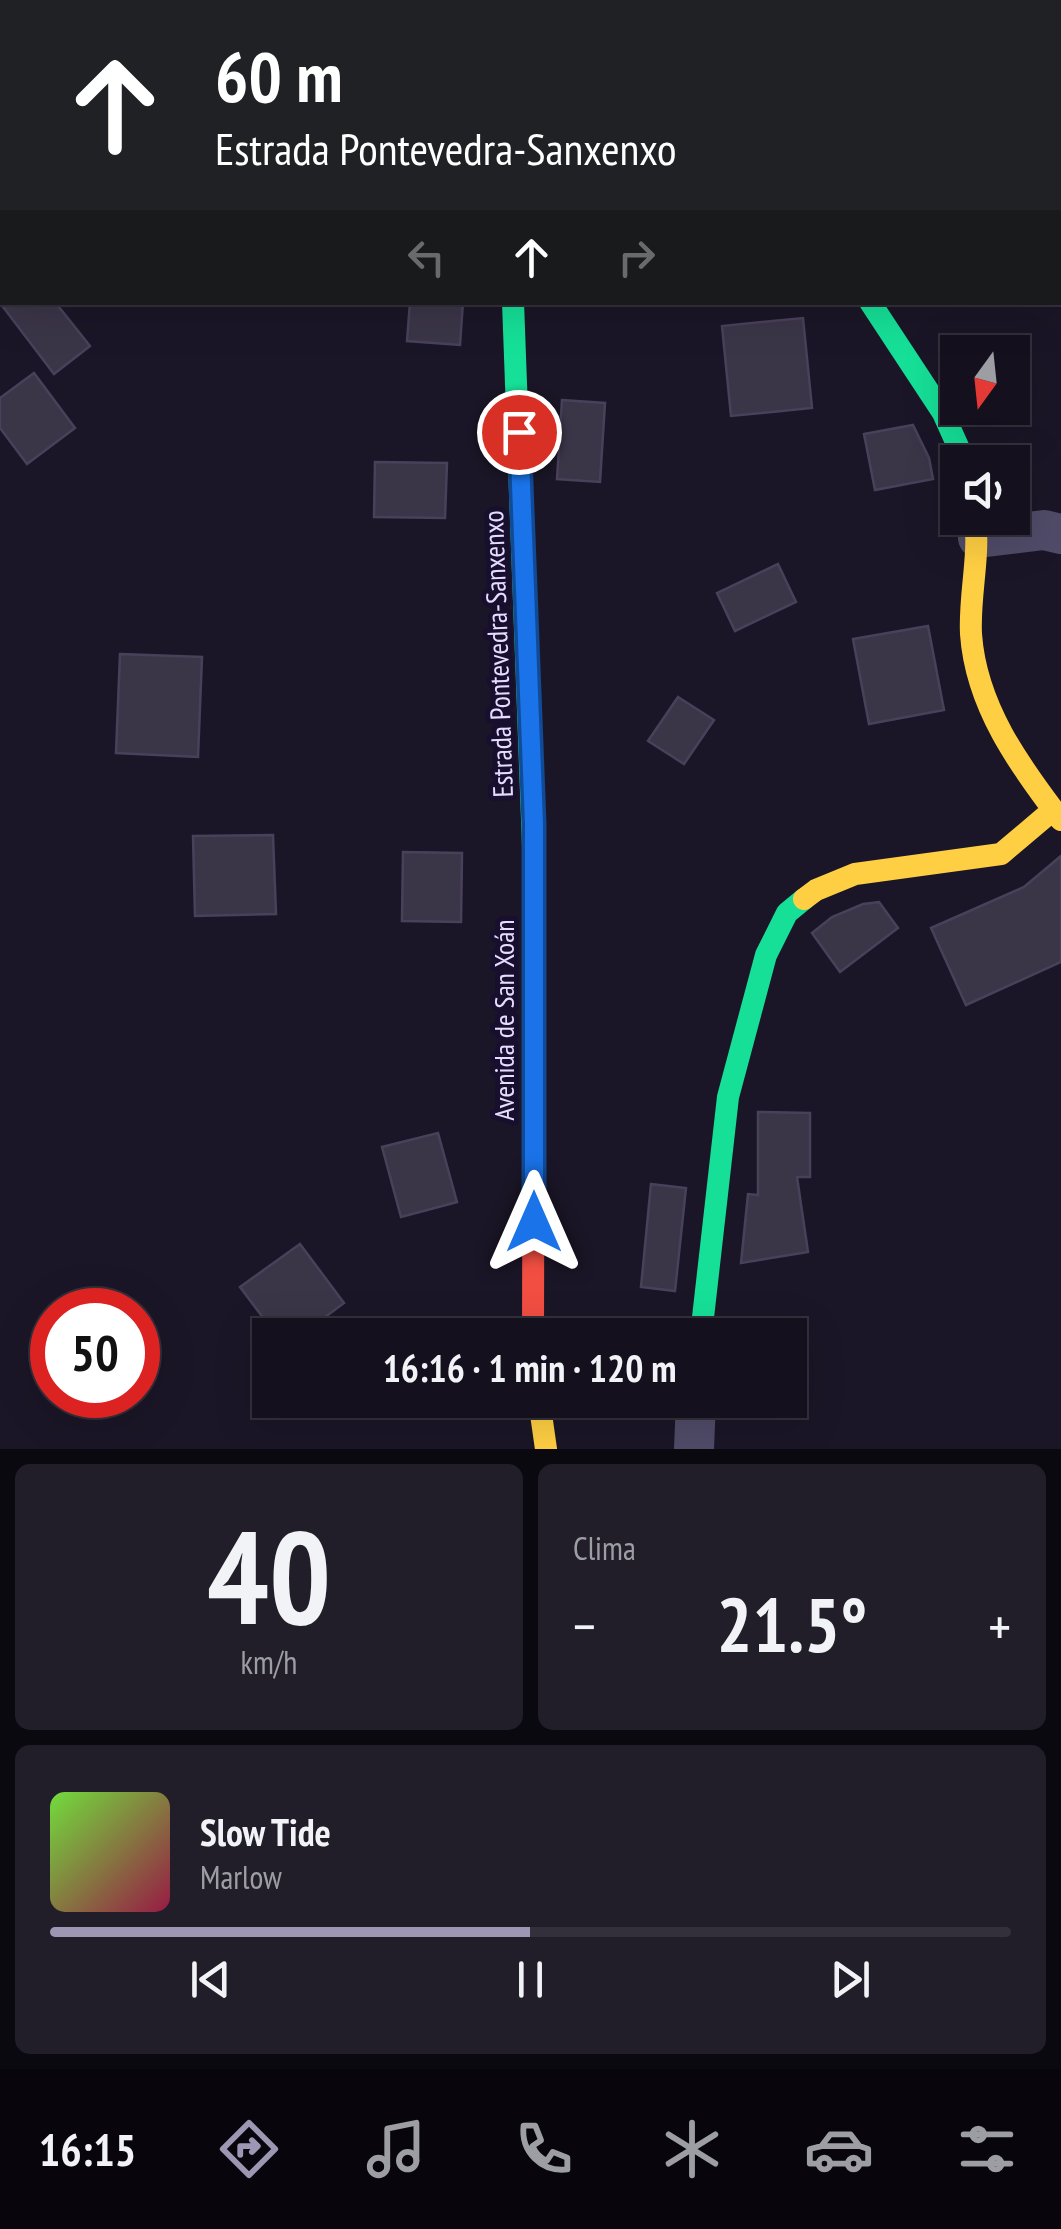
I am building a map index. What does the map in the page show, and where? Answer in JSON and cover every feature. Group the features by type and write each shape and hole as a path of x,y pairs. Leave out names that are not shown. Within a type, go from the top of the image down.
{"street":[{"name":"Estrada Pontevedra-Sanxenxo","path":"513,305 534,824"},
{"path":"872,305 943,413 957,445"},
{"path":"1030,530 1061,534"},
{"path":"704,1318 728,1096 766,955 787,913 816,890 856,874 1001,854 1057,815 996,727 979,682 971,634 977,535"},
{"name":"Avenida de San Xoán","path":"533,1318 534,824"},
{"path":"542,1418 546,1449"},
{"path":"694,1449 695,1418"}],"building":[{"path":"2,305 57,305 90,346 54,374"},
{"path":"410,305 463,305 460,345 407,341"},
{"path":"803,318 812,408 731,416 722,326"},
{"path":"34,373 75,428 27,464 0,428 0,398"},
{"path":"562,400 605,403 600,482 557,479"},
{"path":"913,425 929,458 933,479 875,490 864,434"},
{"path":"375,462 447,463 445,518 374,517"},
{"path":"778,564 796,602 735,631 717,593"},
{"path":"928,626 944,710 869,724 853,639"},
{"path":"120,654 202,657 198,757 116,753"},
{"path":"678,697 714,720 684,764 648,741"},
{"path":"273,835 276,914 195,916 193,836"},
{"path":"403,852 462,853 461,922 402,921"},
{"path":"1061,856 1061,962 966,1005 931,928 1024,887"},
{"path":"879,902 898,928 840,972 812,933 832,917"},
{"path":"758,1112 810,1113 810,1177 797,1177 808,1252 741,1263 748,1194 758,1195"},
{"path":"438,1133 457,1202 401,1217 382,1147"},
{"path":"651,1184 686,1188 675,1291 641,1287"},
{"path":"300,1244 344,1303 324,1318 263,1318 240,1287"}],"traffic: fast":[{"path":"513,305 534,874"},
{"path":"872,305 943,413 957,445"},
{"path":"703,1318 728,1097 766,955 787,913 804,899"}],"traffic: slow":[{"path":"976,535 971,634 981,686 1015,756 1061,820"},
{"path":"804,899 855,874 1001,854 1053,810"},
{"path":"542,1418 546,1449"}],"traffic: jam":[{"path":"533,1318 534,874"}],"route":[{"path":"519,432 534,824 534,1222"}]}
